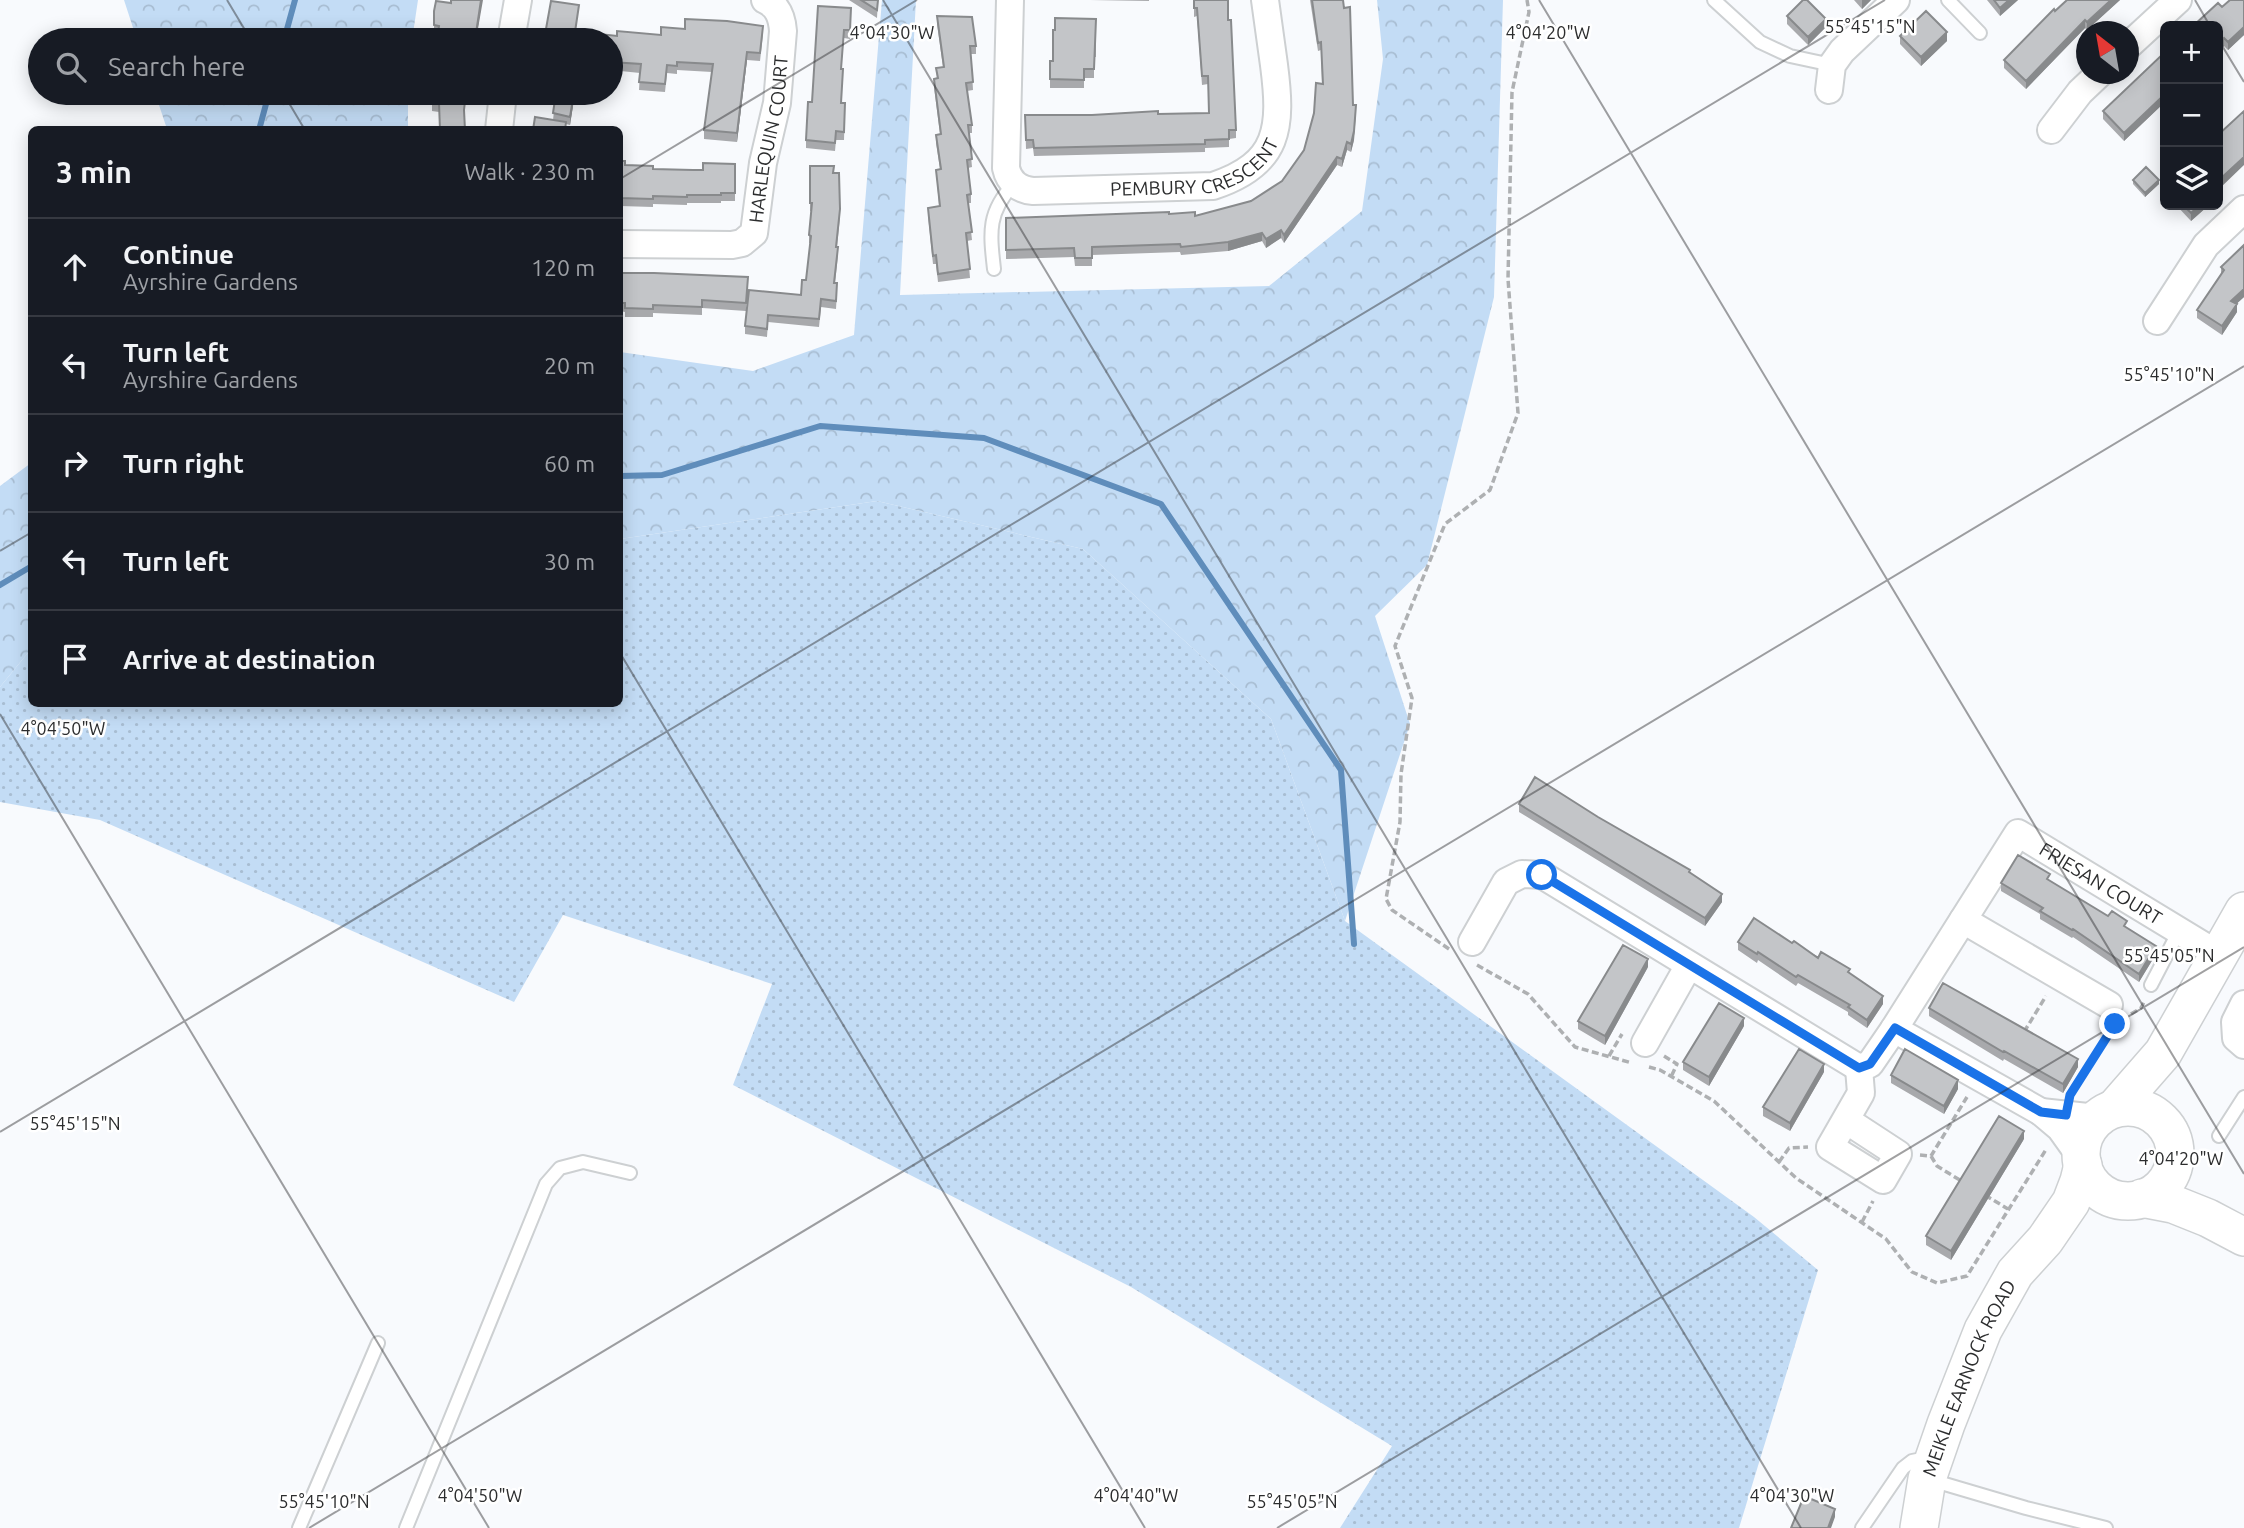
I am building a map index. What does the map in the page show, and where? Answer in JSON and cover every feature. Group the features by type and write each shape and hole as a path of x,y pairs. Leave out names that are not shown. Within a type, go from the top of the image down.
{"street":[{"path":"512,28 518,0"},
{"name":"HARLEQUIN COURT","path":"623,244 732,245 742,243 754,233 763,163 777,103 783,31 778,12 773,4 765,0"},
{"path":"1010,0 1006,168 1008,177 1014,184"},
{"name":"PEMBURY CRESCENT","path":"1014,184 1033,191 1213,186 1234,179 1250,169 1264,155 1275,135 1279,113 1265,0"},
{"path":"1830,77 1842,51 1896,0"},
{"path":"2139,37 2178,0"},
{"path":"2051,130 2088,84"},
{"path":"499,126 502,105"},
{"path":"2157,321 2206,245 2244,209"},
{"name":"FRIESAN COURT","path":"1963,920 2018,833 2219,955"},
{"path":"1464,951 1506,882 1522,874 1542,875 1859,1068"},
{"name":"MEIKLE EARNOCK ROAD","path":"1919,1528 1928,1476 1983,1330 2015,1273 2045,1240 2071,1202 2079,1181 2077,1129 2163,1053 2244,911"},
{"path":"1859,1068 1870,1064 1963,920 2059,976 2116,1016"},
{"path":"1642,1058 1689,965"},
{"path":"2244,1004 2235,1022 2236,1038 2244,1045"},
{"path":"1895,1028 2077,1129 2136,1107 2156,1116 2171,1140 2186,1181 2208,1218"},
{"name":"MEIKLE EARNOCK ROAD","path":"2163,1053 2161,1091 2171,1140"},
{"path":"1846,1120 1898,1154 1884,1180 1830,1147 1861,1093 1859,1068"},
{"path":"2077,1129 2085,1176 2099,1192 2173,1204 2244,1237"},
{"path":"2130,1199 2158,1190 2171,1173 2171,1140"},
{"name":"MEIKLE EARNOCK ROAD","path":"2045,1240 2062,1228 2130,1199"}],"lane":[{"path":"1714,0 1760,42 1830,77"},
{"path":"1948,0 1980,33"},
{"path":"994,269 990,232 992,218 1004,194 1014,184"},
{"path":"2151,985 2179,931"},
{"path":"2220,1136 2244,1097"},
{"path":"406,1528 546,1184 560,1168 583,1162 630,1172"},
{"path":"299,1528 378,1343"},
{"path":"1861,1528 1903,1468 1917,1460 1928,1476 2026,1508 2106,1528"}],"path":[{"path":"1527,0 1529,12 1513,92 1508,252 1518,413 1490,490 1445,524 1395,646 1412,698 1401,774 1400,822 1386,899 1392,910 1464,951 1528,994 1575,1047 1642,1058 1714,1101 1796,1178 1886,1239 1912,1272 1937,1283 1966,1276 2008,1209 2077,1129 2070,1095 2116,1016 2141,1008 2151,985"},
{"path":"2018,1041 2059,976"},
{"path":"1931,1156 1979,1077"},
{"path":"1779,1162 1789,1148 1830,1147"},
{"path":"1898,1154 1931,1156"},
{"path":"1931,1156 1937,1166 1972,1188"},
{"path":"1984,1195 2008,1209"}],"green space":[{"path":"124,0 418,0 414,28 133,28"},
{"path":"882,0 916,0 900,295 1269,286 1362,211 1383,59 1377,0 1503,0 1494,297 1427,565 1375,616 1410,724 1345,921 1271,719 1083,549 877,501 623,539 623,352 753,371 854,335"},
{"path":"159,105 408,105 408,126 166,126"},
{"path":"28,465 28,653 0,687 0,486"},
{"path":"877,501 1083,549 1271,719 1345,921 1754,1217 1818,1270 1739,1528 1340,1528 1392,1446 1131,1287 733,1085 772,984 563,915 514,1002 100,820 0,802 0,687 28,653 28,707 623,707 623,539"}],"building":[{"path":"451,0 481,0 477,28 439,28 434,25 436,1 451,3"},
{"path":"861,0 878,0 877,10"},
{"path":"1194,0 1228,0 1236,130 1229,130 1229,139 1205,140 1205,144 1034,148 1033,140 1026,140 1025,115 1158,111 1158,114 1209,113 1208,76 1202,76 1197,8 1194,8"},
{"path":"1312,0 1343,0 1344,8 1350,7 1353,105 1356,105 1354,131 1351,144 1347,142 1342,159 1337,157 1284,235 1281,230 1266,239 1262,233 1228,242 1181,247 1180,244 1092,247 1092,258 1075,258 1074,248 1006,250 1006,218 1169,212 1195,212 1195,216 1251,201 1282,181 1304,150 1314,113 1316,83 1323,84 1321,42 1318,43"},
{"path":"1803,0 1807,0 1826,19 1808,37 1787,16"},
{"path":"1994,0 2009,0 2000,8"},
{"path":"2067,0 2111,0 2088,21 2076,21 2076,29 2026,81 2004,60 2054,9 2055,11"},
{"path":"2230,0 2244,0 2244,27 2228,42 2223,39 2223,21 2198,21 2218,3 2222,7"},
{"path":"551,1 579,5 576,28 546,28"},
{"path":"818,6 851,8 850,30 844,30 841,69 841,103 845,103 844,132 836,131 835,143 806,140 808,102 812,102"},
{"path":"1926,11 1947,32 1921,57 1900,36"},
{"path":"937,16 972,17 976,46 970,46 973,82 966,83 972,125 968,125 972,159 967,160 971,194 967,195 972,232 966,233 970,269 938,274 936,255 933,256 928,208 940,206 936,170 941,169 936,135 941,134 934,79 938,78 936,68 944,67"},
{"path":"1055,18 1096,19 1094,69 1084,69 1084,80 1050,79"},
{"path":"685,19 763,26 760,53 747,52 737,133 704,130 713,64 677,62 677,66 667,65 665,84 639,82 641,64 623,63 623,32 661,35 661,27 685,29"},
{"path":"2160,57 2160,99 2124,133 2103,111 2131,84 2139,84 2139,77"},
{"path":"439,105 465,105 465,126 440,126"},
{"path":"554,105 572,105 570,117 553,113"},
{"path":"2244,111 2244,157 2223,176 2223,147 2223,130"},
{"path":"535,117 566,122 566,126 534,126"},
{"path":"623,161 625,165 653,166 653,169 703,170 703,163 735,164 735,193 687,197 653,196 653,199 623,198"},
{"path":"810,166 834,166 833,173 839,173 840,209 834,283 837,283 836,301 821,299 819,319 768,315 767,329 745,326 749,290 801,295 802,280 806,280 811,236"},
{"path":"2146,167 2159,180 2145,193 2133,180"},
{"path":"2244,245 2244,289 2231,301 2237,304 2222,326 2197,310 2224,270 2221,267"},
{"path":"623,273 748,277 746,303 702,300 702,307 653,305 653,309 625,308"},
{"path":"1535,777 1690,870 1689,872 1722,894 1705,918 1519,804"},
{"path":"2018,855 2050,874 2047,879 2108,916 2112,911 2127,921 2124,926 2156,946 2139,974 2073,929 2040,911 2043,908 2001,883"},
{"path":"1754,918 1818,958 1821,952 1850,969 1848,972 1883,996 1867,1020 1848,1007 1850,1005 1738,942"},
{"path":"1623,945 1648,959 1605,1036 1578,1021"},
{"path":"1943,983 2078,1059 2063,1084 1929,1008"},
{"path":"1719,1003 1744,1018 1709,1077 1683,1062"},
{"path":"1799,1049 1824,1064 1790,1123 1763,1107"},
{"path":"1905,1049 1958,1080 1944,1106 1891,1075"},
{"path":"1999,1116 2024,1131 1951,1251 1926,1236"},
{"path":"1804,1496 1835,1509 1828,1528 1791,1528"}],"waterway":[{"path":"287,28 295,0"},
{"path":"260,126 266,105"},
{"path":"623,476 662,475 820,426 984,438 1161,504 1341,770 1354,944"},
{"path":"0,585 28,568"}],"route":[{"path":"1542,875 1859,1068 1870,1064 1895,1028 2041,1112 2066,1115 2070,1095 2115,1024"}]}
